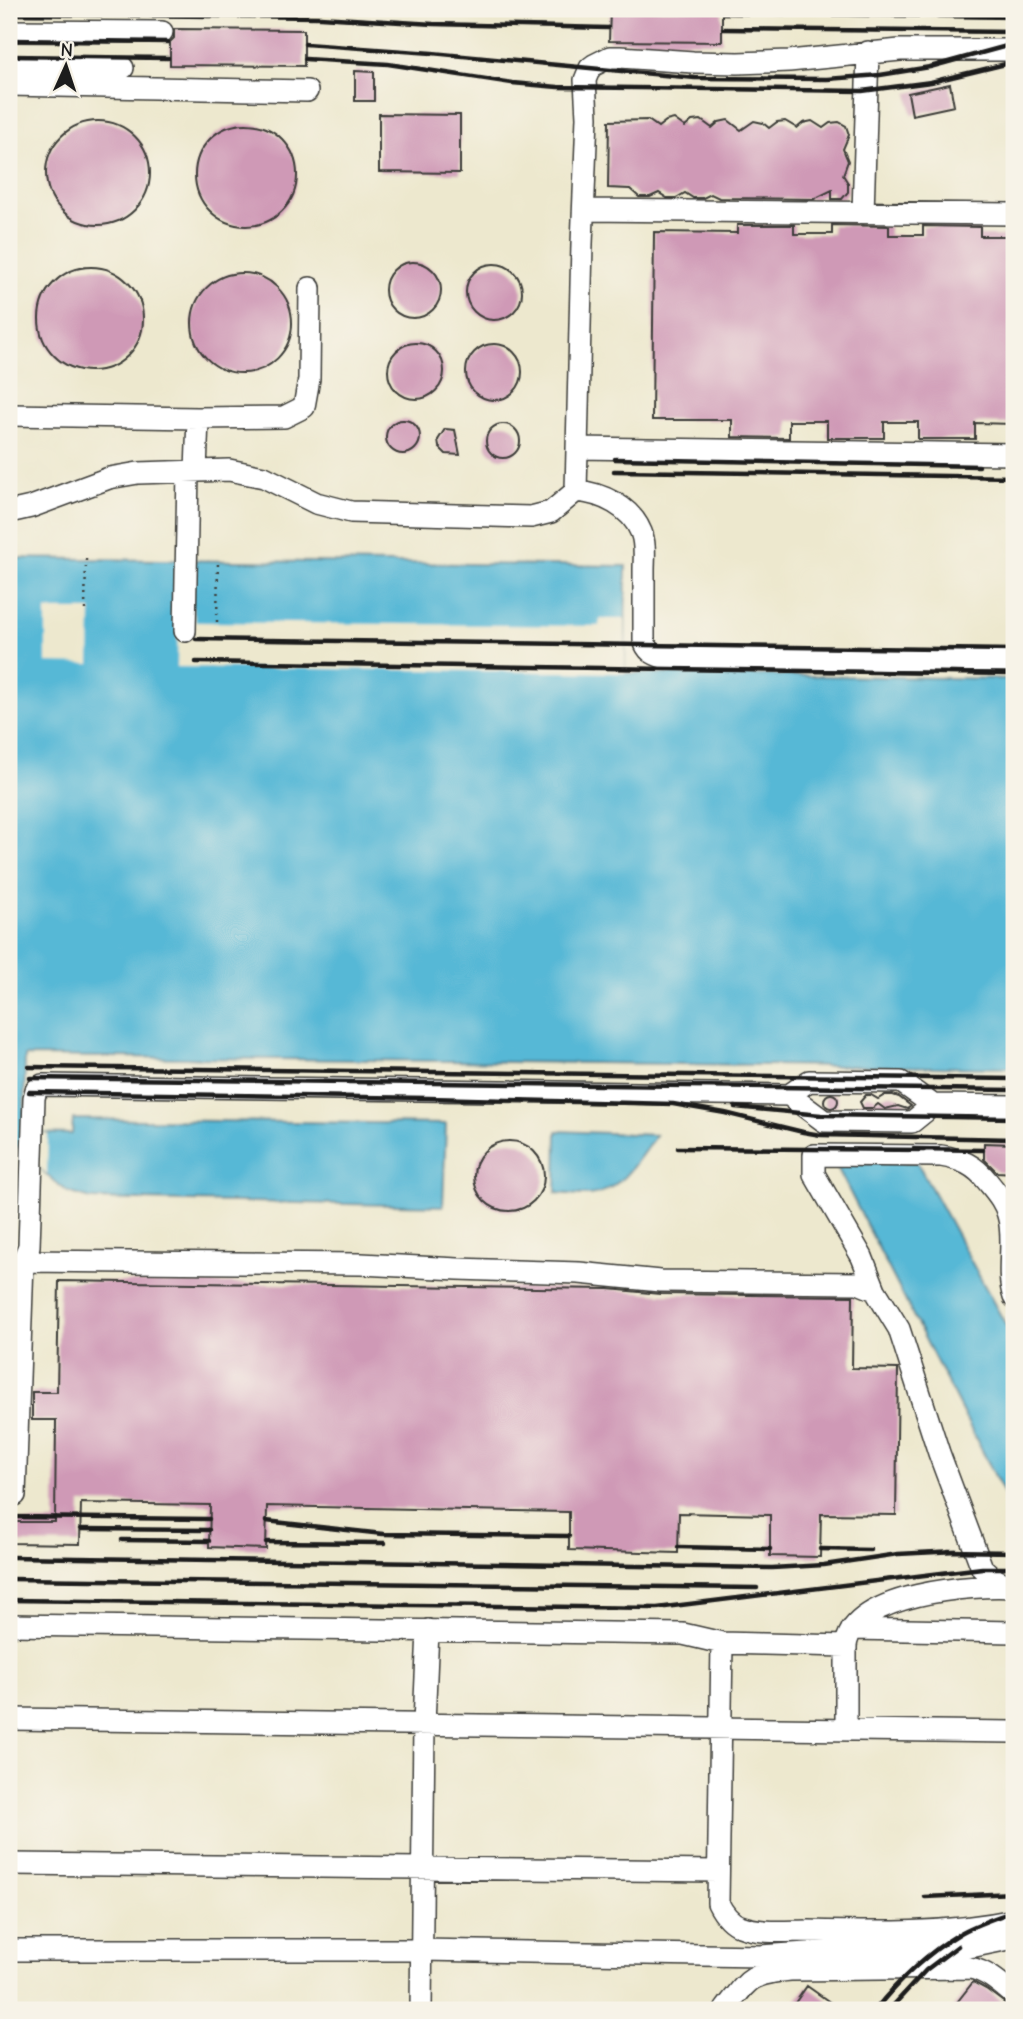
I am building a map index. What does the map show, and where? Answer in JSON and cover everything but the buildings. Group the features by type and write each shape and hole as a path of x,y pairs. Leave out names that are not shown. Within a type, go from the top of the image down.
{"street":[{"path":"9,31 162,32"},
{"path":"576,491 587,117 585,80 590,68 610,57 738,63 789,61 868,52 1014,50"},
{"path":"863,213 868,52"},
{"path":"9,67 123,68"},
{"path":"9,85 307,92"},
{"path":"584,210 1014,214"},
{"path":"9,415 284,417 304,407 309,379 310,288"},
{"path":"185,631 192,471 198,418"},
{"path":"577,448 1014,454"},
{"path":"9,512 31,507 109,478 138,473 192,471 229,470 264,477 316,503 351,512 531,517 551,512 576,491 594,493 620,506 641,531 644,550 644,640 646,647 656,655 1014,661"},
{"path":"15,1495 16,1263 29,1246 33,1098 36,1090 42,1086 789,1095 809,1082 901,1082 933,1105 1014,1106"},
{"path":"789,1095 824,1121 912,1122 933,1105"},
{"path":"1014,1297 1010,1276 1009,1216 1002,1201 970,1164 941,1156 814,1156 814,1174 862,1257 874,1290 899,1329 939,1454 982,1568 996,1580 1014,1587"},
{"path":"16,1263 361,1264 579,1273 660,1281 858,1283 874,1290"},
{"path":"846,1730 849,1637 862,1619 875,1611 919,1595 962,1587 1014,1587"},
{"path":"9,1625 683,1634 722,1643 1014,1632"},
{"path":"421,2010 424,1724 428,1630"},
{"path":"722,1643 718,1903 729,1920 738,1926 764,1930 877,1933 939,1931 1014,1920"},
{"path":"9,1719 1014,1732"},
{"path":"9,1864 718,1871"},
{"path":"9,1950 422,1950 760,1956 839,1951 933,1951 1014,1938"},
{"path":"725,2010 746,1983 764,1973 790,1970 970,1968 979,1970 1014,1994"}],"path":[{"path":"85,610 86,559"},
{"path":"217,622 218,561"}],"water":[{"path":"9,558 626,566 625,673 1014,679 1014,1068 25,1056 24,1133 72,1134 73,1119 446,1124 443,1206 91,1199 68,1192 9,1141"},
{"path":"557,1131 656,1135 636,1164 619,1181 600,1193 581,1195 556,1193"},
{"path":"917,1162 1014,1340 1014,1513 835,1163"}],"pier":[{"path":"179,560 196,622 599,626 600,619 625,619 625,673 177,667"},
{"path":"46,610 91,610 90,664 46,663"},
{"path":"24,1133 48,1134 47,1175 23,1151"}],"railway":[{"path":"379,9 609,11"},
{"path":"723,13 1014,17"},
{"path":"9,14 320,17 433,24 608,28"},
{"path":"723,29 1014,32"},
{"path":"9,40 168,42"},
{"path":"305,44 695,78 827,79 880,75 930,67 1014,44"},
{"path":"9,56 168,58"},
{"path":"305,59 388,64 512,83 558,87 862,91 931,82 1014,62"},
{"path":"615,459 979,466"},
{"path":"614,471 1014,477"},
{"path":"196,639 1014,650"},
{"path":"196,662 1014,674"},
{"path":"29,1067 1014,1079"},
{"path":"30,1078 1014,1090"},
{"path":"29,1092 673,1104 821,1135 1014,1139"},
{"path":"735,1107 821,1115 1014,1118"},
{"path":"678,1148 924,1150"},
{"path":"914,1149 983,1150"},
{"path":"9,1517 209,1519"},
{"path":"266,1521 383,1534 569,1536"},
{"path":"80,1529 209,1530"},
{"path":"122,1540 209,1541"},
{"path":"266,1542 385,1543"},
{"path":"678,1547 770,1549"},
{"path":"820,1549 871,1550"},
{"path":"948,1551 1014,1552"},
{"path":"9,1557 772,1568 824,1565 898,1554 956,1551"},
{"path":"9,1600 657,1608 982,1568 1014,1568"},
{"path":"9,1579 757,1588"},
{"path":"925,1897 1014,1893"},
{"path":"875,2010 894,1988 935,1950 972,1927 1014,1911"},
{"path":"889,2010 926,1970 958,1946"}]}
